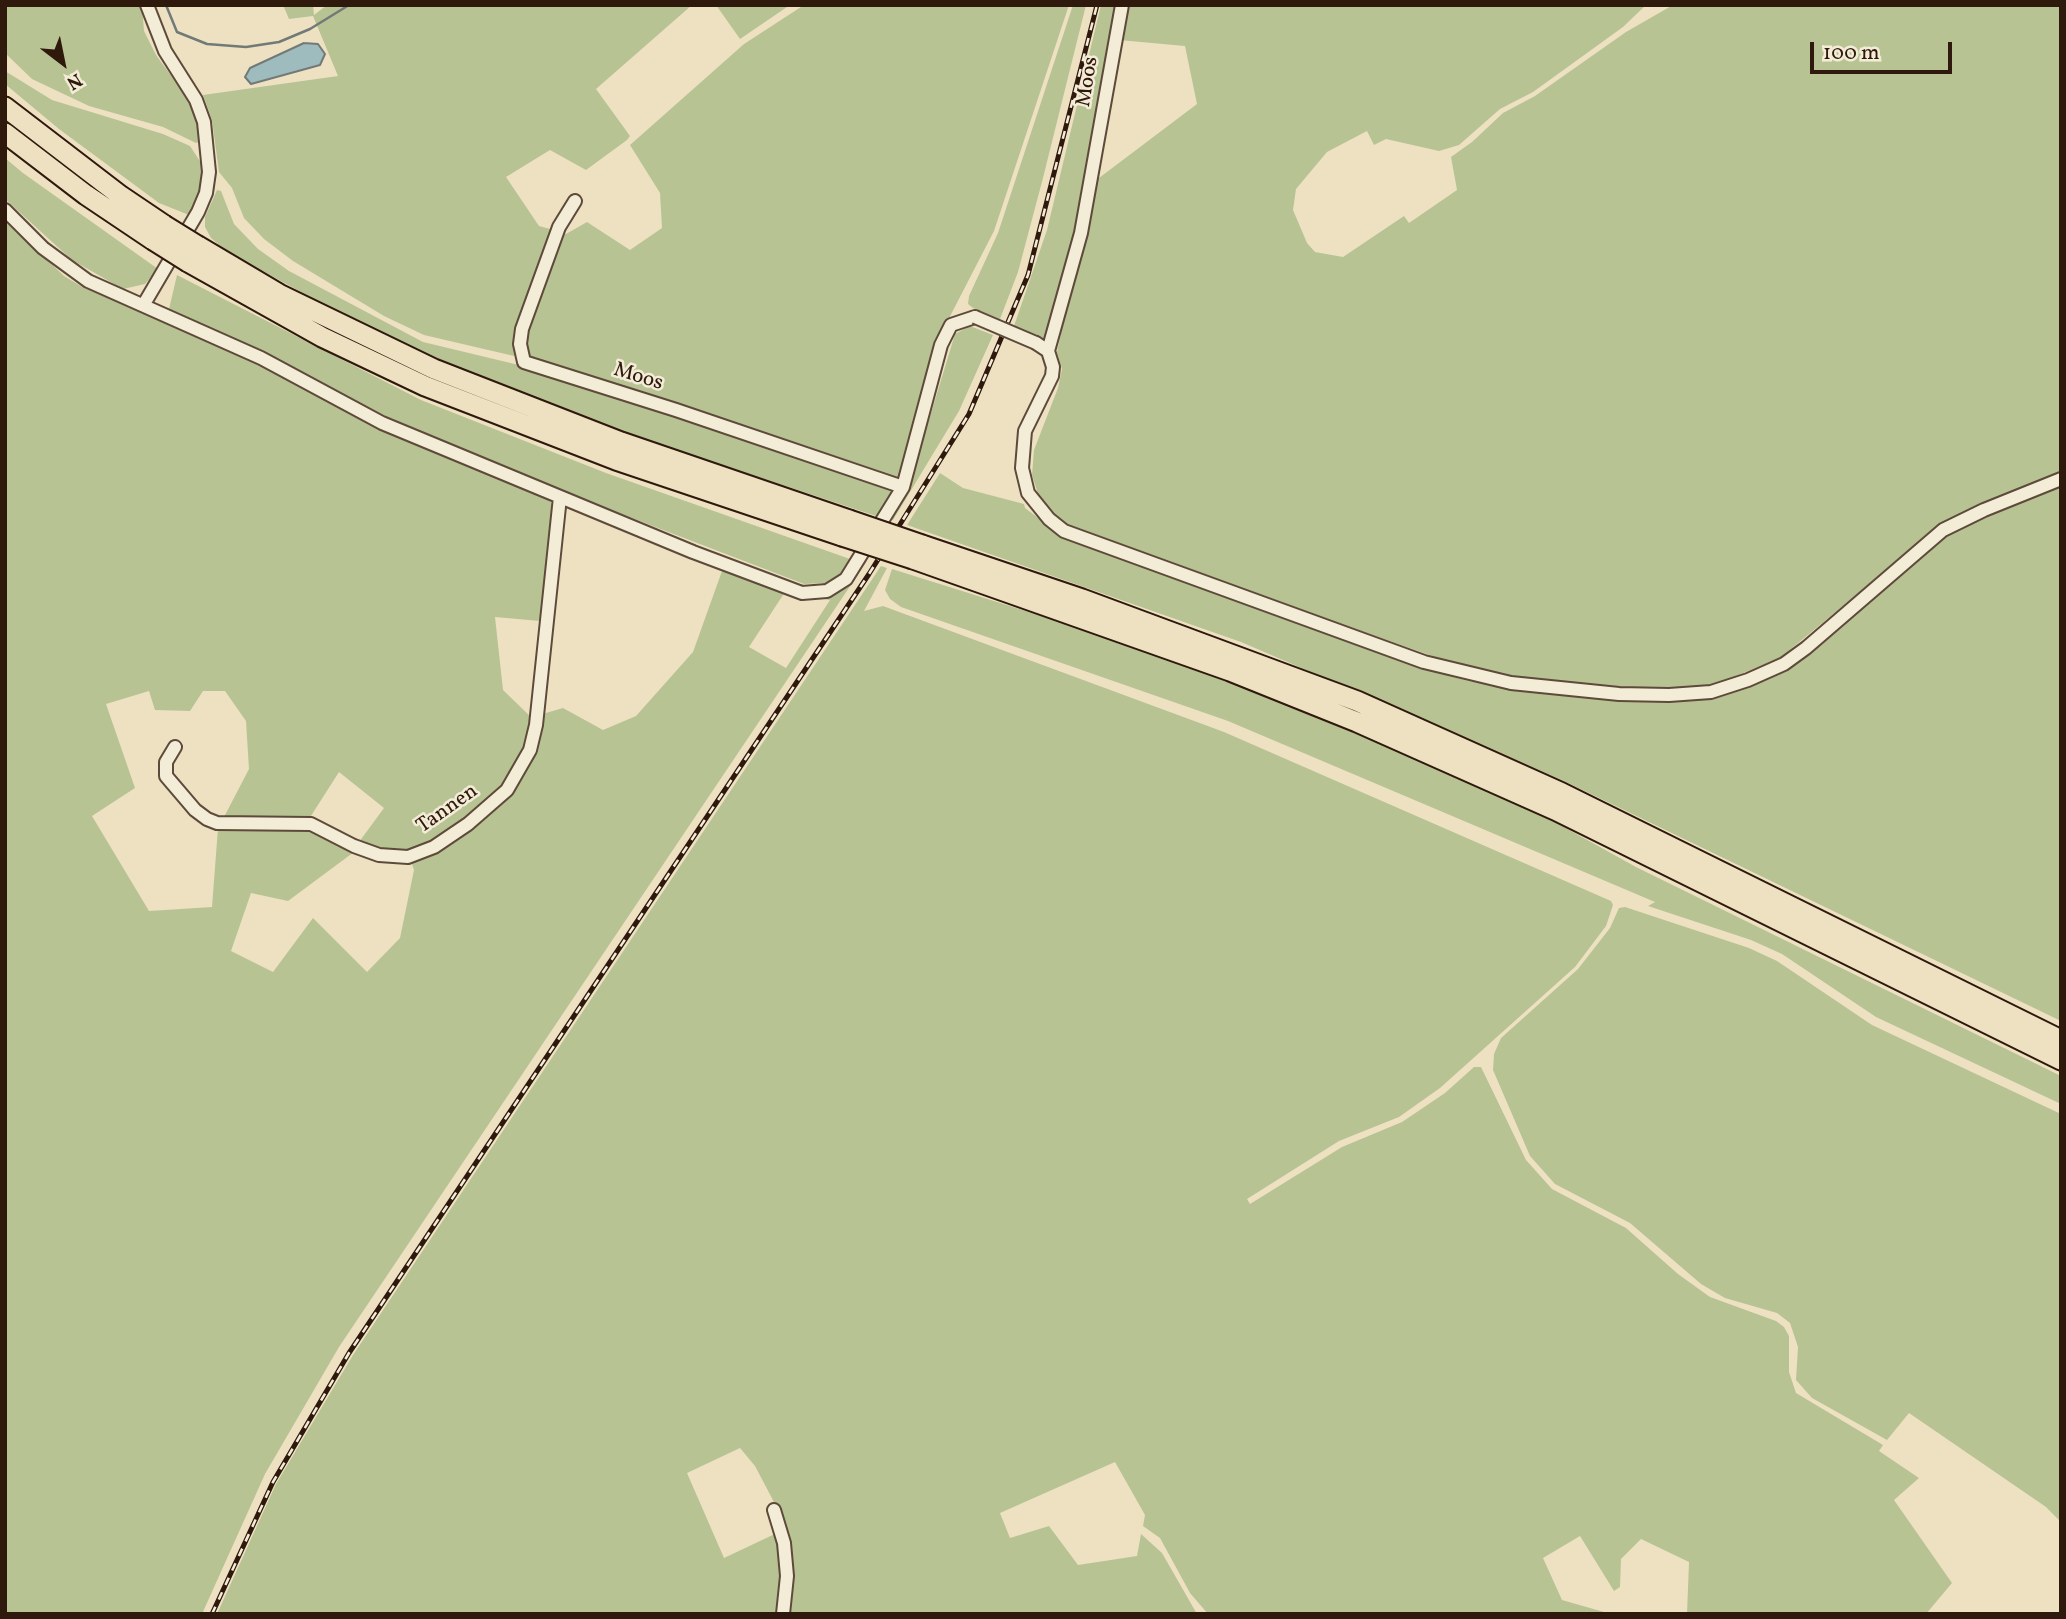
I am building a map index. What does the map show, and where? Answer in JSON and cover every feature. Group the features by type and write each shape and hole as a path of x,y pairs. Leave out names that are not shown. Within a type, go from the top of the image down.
{"highway":[{"path":"5,107 121,196 159,233"},
{"path":"5,132 86,195 159,233 322,337 425,386 616,460 845,528 1172,631 1357,701 1562,793 2061,1040"},
{"path":"917,552 1370,727 1603,833 2061,1060"}],"street":[{"path":"144,304 198,212 206,194 209,172 207,140 196,100 165,51 147,5"},
{"name":"Moos","path":"1122,5 1082,233 1048,351 1053,367 1052,376 1025,431 1022,468 1028,494 1049,519 1064,531 1424,662 1511,683 1619,694 1669,695 1711,692 1784,664 1806,649 1943,530 2061,479"},
{"name":"Moos","path":"575,201 559,227 522,328 520,344 524,362 903,487"},
{"path":"5,210 67,267 88,281 261,358 382,423 802,593 827,591 846,579 903,487 941,345 951,325 975,317 1036,343 1048,351"},
{"name":"Tannen","path":"176,747 166,762 166,776 195,810 217,823 312,824 354,846 379,855 408,857 434,847 468,824 507,790 530,750 536,725 560,497"},
{"path":"774,1510 785,1543 783,1614"}],"green space":[{"path":"5,5 142,5 144,31 156,55 191,103 201,124 201,141 196,143 163,127 89,106 32,79 5,53"},
{"path":"283,5 313,5 314,15 327,5 692,5 596,89 630,136 627,140 586,170 550,150 506,177 539,226 554,230 518,353 514,356 424,335 384,316 293,261 264,239 244,218 232,188 219,172 212,120 203,95 338,76 313,16 289,19"},
{"path":"716,5 790,5 740,39"},
{"path":"804,5 1069,5 994,231 945,326 902,474 897,478 531,361 525,354 525,329 560,232 566,234 587,222 630,250 662,228 660,193 630,145 744,44"},
{"path":"1073,5 1086,5 1018,272 1000,319 973,308 968,304 969,296 998,233"},
{"path":"1101,5 1115,5 1076,231 1046,339 1014,326 1047,230"},
{"path":"1125,5 1646,5 1623,27 1533,92 1500,109 1459,145 1439,151 1386,139 1374,145 1367,131 1327,152 1296,189 1293,210 1307,243 1315,252 1343,257 1404,216 1409,223 1457,190 1451,157 1472,142 1503,113 1535,96 1626,32 1673,5 2061,5 2061,472 1982,503 1940,525 1780,658 1709,687 1668,691 1512,678 1467,668 1100,540 1068,525 1053,515 1039,497 1032,475 1034,450 1058,388 1062,369 1057,352 1095,181 1197,104 1185,46 1119,40"},
{"path":"5,71 52,100 163,134 190,146 205,169 202,188 189,215 159,203 59,129 5,84"},
{"path":"5,158 158,269 145,284 123,289 72,260 5,199"},
{"path":"217,190 221,191 234,224 258,249 289,271 423,342 523,366 675,413 889,488 894,493 876,516 626,433 436,360 335,311 225,250 211,238 205,227 205,217"},
{"path":"5,219 64,276 84,288 259,364 380,429 547,497 554,507 540,621 495,617 503,690 533,719 527,748 505,788 432,844 407,851 379,850 359,842 384,808 339,772 309,819 223,819 249,769 246,721 225,691 203,691 190,711 155,710 149,691 106,704 135,788 92,816 149,911 212,907 218,828 317,831 354,852 288,901 251,893 231,951 273,972 313,918 367,972 400,938 414,870 411,861 435,850 469,827 510,793 533,751 539,715 563,708 603,730 636,716 693,652 722,571 785,592 749,647 786,668 830,600 819,598 823,583 804,584 559,490 384,415 262,351 169,309 177,275 421,400 606,473 850,559 867,561 339,1347 265,1474 202,1614 5,1614"},
{"path":"970,326 993,335 959,411 893,520 890,519 912,476 955,334"},
{"path":"940,473 963,488 1024,504 1025,508 1062,536 1093,549 1422,668 1468,681 1511,688 1711,697 1750,686 1787,669 1832,635 1917,557 1946,535 2061,485 2061,1021 1564,781 1241,642 907,525"},
{"path":"881,566 887,568 864,611 883,606 1224,732 1611,901 1613,905 1606,926 1575,967 1440,1088 1399,1117 1339,1141 1247,1199 1250,1204 1342,1147 1402,1122 1445,1093 1474,1067 1481,1067 1526,1160 1552,1189 1626,1228 1678,1274 1710,1297 1776,1321 1784,1327 1789,1336 1789,1372 1796,1393 1883,1445 1879,1451 1919,1478 1894,1500 1952,1583 1926,1614 1687,1614 1689,1562 1641,1539 1621,1559 1620,1587 1614,1591 1580,1536 1543,1558 1562,1600 1611,1614 1208,1614 1190,1593 1160,1538 1143,1526 1145,1515 1115,1462 1000,1513 1010,1538 1049,1526 1078,1565 1137,1556 1141,1534 1162,1553 1197,1614 787,1614 792,1597 788,1543 775,1504 755,1466 740,1448 687,1473 724,1558 779,1532 782,1544 780,1614 217,1614 276,1484 353,1355"},
{"path":"892,569 1064,623 1228,682 1391,748 1553,821 1636,867 2061,1076 2061,1104 1876,1017 1782,954 1751,940 1648,906 1655,902 1228,721 901,607 890,599 885,590"},
{"path":"1625,907 1749,948 1777,961 1872,1025 2061,1114 2061,1522 2046,1507 1909,1413 1887,1440 1812,1398 1796,1380 1798,1347 1790,1323 1777,1313 1725,1298 1701,1284 1630,1223 1555,1184 1530,1156 1493,1070 1494,1054 1501,1038 1578,969 1610,928 1619,908"}],"water":[{"path":"304,43 318,44 325,54 320,65 251,84 245,77 250,68"}],"waterway":[{"path":"166,5 177,32 207,44 246,47 279,42 310,29 349,5"}],"railway":[{"path":"212,1614 273,1482 349,1353 869,574 969,414 1028,275 1097,5"}]}
